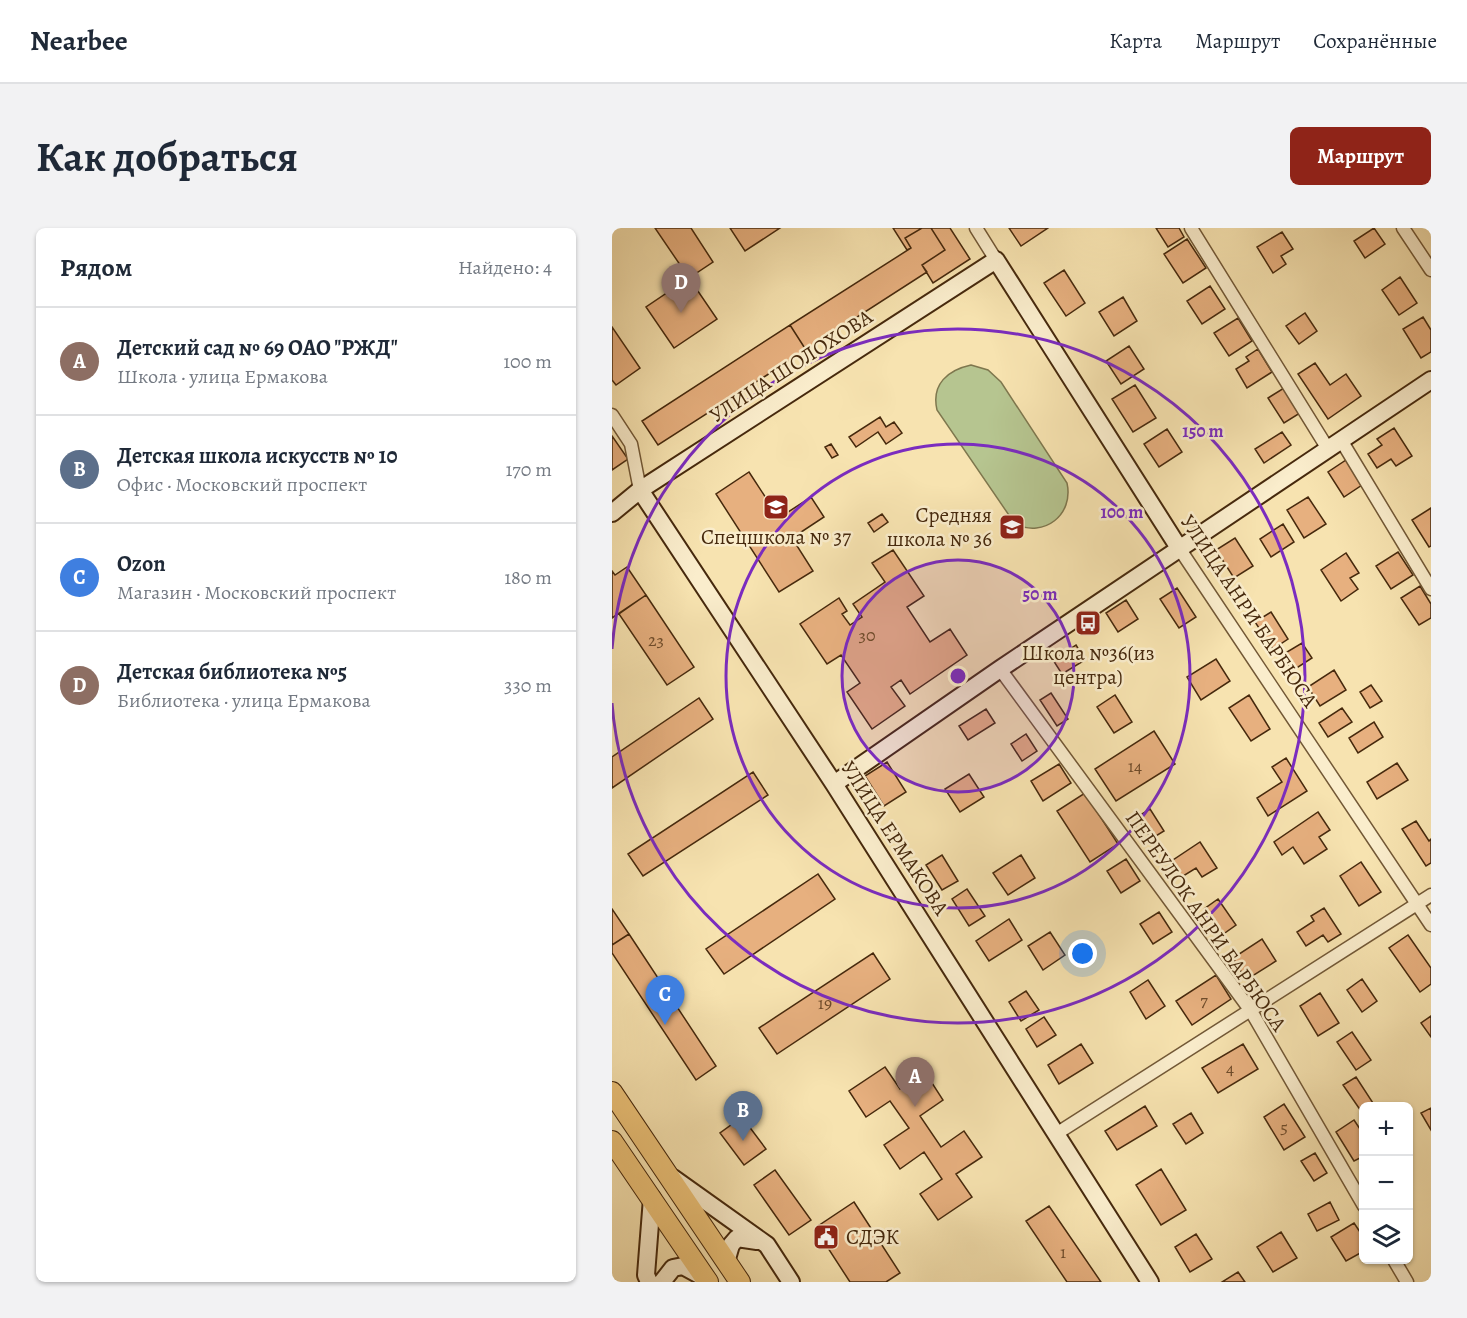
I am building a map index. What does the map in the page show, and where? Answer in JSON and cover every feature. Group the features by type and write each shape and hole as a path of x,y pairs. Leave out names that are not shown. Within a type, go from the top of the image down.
{"main road":[{"path":"612,1092 734,1273"},
{"path":"612,1141 707,1280"}],"street":[{"name":"УЛИЦА АНРИ БАРБЮСА","path":"976,228 1179,548 1431,925"},
{"path":"1191,228 1431,589"},
{"path":"1403,228 1431,270"},
{"name":"УЛИЦА ШОЛОХОВА","path":"612,513 640,490 996,260"},
{"path":"834,784 1000,669 1431,380"},
{"name":"УЛИЦА ЕРМАКОВА","path":"612,415 631,444 640,490 834,784 1150,1282"},
{"name":"ПЕРЕУЛОК АНРИ БАРБЮСА","path":"1000,669 1251,1011 1359,1197"},
{"path":"1056,1134 1431,895"},
{"path":"668,1174 767,1245 791,1282"},
{"path":"649,1282 646,1275 652,1198"},
{"path":"734,1273 731,1245 737,1238 748,1238 767,1245"},
{"path":"1396,1264 1407,1282"},
{"path":"662,1282 673,1268 683,1266 707,1280"}],"green space":[{"path":"971,365 988,370 1001,382 1067,483 1066,505 1061,514 1046,526 1026,528 1015,524 937,410 937,393 943,380 955,370"}],"building":[{"path":"655,228 691,228 713,262 689,278"},
{"path":"730,228 780,228 745,251"},
{"path":"893,228 922,228 905,238 911,248 907,250"},
{"path":"922,228 931,228 945,250 922,265 927,272 806,350 790,325 911,248 905,238"},
{"path":"931,228 950,228 970,259 933,283 922,265 945,250"},
{"path":"1009,228 1048,228 1021,246"},
{"path":"1156,228 1179,228 1184,237 1168,247"},
{"path":"1374,228 1385,244 1365,258 1354,241"},
{"path":"1282,232 1293,249 1281,256 1286,264 1273,273 1257,247"},
{"path":"1187,239 1206,268 1183,283 1164,254"},
{"path":"1064,270 1085,303 1066,316 1044,283"},
{"path":"1400,277 1417,303 1399,315 1382,290"},
{"path":"689,278 717,319 674,348 646,307"},
{"path":"1210,286 1225,309 1202,324 1187,301"},
{"path":"1123,297 1137,321 1114,336 1099,312"},
{"path":"1305,313 1317,331 1299,344 1286,326"},
{"path":"1423,317 1431,330 1431,352 1421,358 1403,329"},
{"path":"1238,318 1252,341 1229,356 1214,333"},
{"path":"790,325 806,350 658,445 642,421"},
{"path":"612,327 640,368 616,385 612,380"},
{"path":"1129,346 1144,369 1121,384 1106,361"},
{"path":"1258,349 1272,372 1247,388 1236,369 1249,361 1246,357"},
{"path":"1315,363 1330,385 1346,374 1361,396 1328,419 1298,374"},
{"path":"1135,385 1156,418 1133,432 1112,399"},
{"path":"1284,388 1300,413 1284,423 1268,398"},
{"path":"880,417 886,427 894,422 902,433 886,444 878,432 856,447 849,437"},
{"path":"1394,428 1412,456 1396,466 1391,459 1377,468 1368,454 1382,445 1377,439"},
{"path":"1167,429 1182,452 1159,467 1144,444"},
{"path":"1282,432 1291,445 1264,463 1255,449"},
{"path":"612,436 628,459 612,470"},
{"path":"831,444 838,455 832,458 825,447"},
{"path":"1346,460 1362,485 1344,497 1328,472"},
{"path":"749,472 779,518 811,497 824,517 792,538 813,571 779,592 716,494"},
{"path":"1308,497 1326,524 1304,538 1287,510"},
{"path":"1431,508 1431,546 1429,547 1412,520"},
{"path":"882,514 888,522 874,532 868,523"},
{"path":"1283,524 1294,542 1271,557 1260,539"},
{"path":"1235,538 1253,566 1234,578 1216,550"},
{"path":"893,550 924,596 907,607 930,642 950,629 967,655 910,694 901,680 891,687 905,706 872,729 847,692 860,683 841,655 827,664 800,624 839,598 847,611 842,614 850,625 862,617 853,604 885,582 872,563"},
{"path":"1398,552 1413,575 1391,589 1376,566"},
{"path":"1346,553 1359,573 1350,578 1358,589 1341,601 1321,570"},
{"path":"627,567 646,595 612,618 612,571 615,575"},
{"path":"1420,586 1431,604 1431,618 1419,625 1401,598"},
{"path":"1177,588 1196,617 1179,628 1160,599"},
{"path":"646,595 694,667 667,685 619,614"},
{"path":"1126,600 1138,619 1118,632 1106,613"},
{"path":"1271,612 1288,639 1273,649 1255,622"},
{"path":"1302,643 1312,658 1292,671 1282,655"},
{"path":"1076,645 1085,660 1062,674 1053,660"},
{"path":"1216,659 1230,681 1201,700 1187,677"},
{"path":"1334,670 1346,690 1320,706 1308,687"},
{"path":"1371,685 1382,701 1370,708 1360,692"},
{"path":"1051,693 1068,719 1057,726 1040,700"},
{"path":"1115,695 1132,722 1114,733 1097,707"},
{"path":"1249,695 1270,729 1251,741 1229,708"},
{"path":"699,698 713,719 612,788 612,757"},
{"path":"1342,708 1352,722 1328,737 1319,723"},
{"path":"986,709 995,723 968,740 959,726"},
{"path":"1374,722 1383,737 1358,753 1349,738"},
{"path":"1154,731 1175,764 1116,801 1095,769"},
{"path":"1026,734 1037,751 1022,761 1011,744"},
{"path":"1286,758 1307,791 1268,816 1257,798 1282,782 1272,767"},
{"path":"887,762 906,792 884,806 865,776"},
{"path":"1397,763 1408,780 1377,799 1367,782"},
{"path":"1059,764 1071,783 1043,801 1031,781"},
{"path":"753,772 768,795 643,876 628,854"},
{"path":"969,774 984,797 960,812 945,789"},
{"path":"1085,793 1118,844 1090,862 1057,811"},
{"path":"1150,809 1164,831 1151,839 1137,817"},
{"path":"1318,812 1330,830 1319,837 1327,849 1304,864 1293,847 1282,855 1274,842"},
{"path":"1416,821 1429,841 1431,839 1431,863 1426,866 1402,829"},
{"path":"1200,842 1217,868 1202,877 1196,868 1180,878 1170,862"},
{"path":"942,855 958,881 942,890 926,865"},
{"path":"1021,855 1035,878 1008,895 993,873"},
{"path":"1126,859 1140,881 1121,893 1107,871"},
{"path":"1361,862 1381,892 1359,906 1340,876"},
{"path":"818,874 835,899 724,974 706,949"},
{"path":"967,889 985,916 969,926 952,899"},
{"path":"1218,899 1236,925 1222,935 1204,909"},
{"path":"1324,908 1341,934 1328,942 1323,935 1306,946 1297,932 1314,921 1311,916"},
{"path":"612,909 629,934 612,945"},
{"path":"1159,912 1172,932 1153,944 1140,924"},
{"path":"1009,919 1022,940 989,961 976,941"},
{"path":"1050,932 1065,955 1043,970 1028,946"},
{"path":"629,934 716,1066 696,1080 612,953 612,945"},
{"path":"1408,935 1431,968 1431,984 1420,992 1389,948"},
{"path":"1262,939 1276,961 1246,980 1233,958"},
{"path":"873,953 890,979 777,1054 759,1028"},
{"path":"1216,975 1231,999 1192,1025 1176,1001"},
{"path":"1362,979 1377,1001 1362,1012 1347,990"},
{"path":"1148,980 1165,1006 1146,1019 1130,992"},
{"path":"1026,991 1039,1010 1021,1021 1009,1002"},
{"path":"1320,993 1339,1023 1318,1036 1300,1006"},
{"path":"1431,1016 1431,1037 1421,1023"},
{"path":"1044,1017 1056,1035 1037,1047 1026,1029"},
{"path":"1352,1032 1371,1060 1356,1070 1337,1042"},
{"path":"1081,1044 1093,1063 1059,1084 1048,1065"},
{"path":"1243,1044 1258,1069 1218,1093 1202,1068"},
{"path":"885,1067 900,1089 925,1072 943,1100 920,1116 941,1147 964,1131 982,1157 956,1174 972,1197 938,1220 920,1194 942,1179 924,1152 900,1169 884,1145 909,1128 890,1101 866,1117 849,1091"},
{"path":"1356,1077 1372,1102 1359,1102 1359,1108 1343,1085"},
{"path":"1284,1104 1305,1137 1284,1150 1264,1117"},
{"path":"1145,1106 1157,1126 1117,1150 1105,1131"},
{"path":"1431,1108 1431,1130 1421,1113"},
{"path":"1191,1113 1203,1133 1186,1144 1173,1124"},
{"path":"742,1117 766,1149 744,1165 720,1133"},
{"path":"1354,1120 1359,1128 1359,1158 1354,1161 1336,1132"},
{"path":"1315,1153 1327,1173 1314,1181 1301,1161"},
{"path":"1161,1169 1186,1210 1161,1225 1136,1185"},
{"path":"775,1170 811,1220 789,1235 754,1185"},
{"path":"854,1202 900,1273 886,1282 850,1282 815,1228"},
{"path":"1330,1202 1339,1220 1317,1231 1308,1214"},
{"path":"1049,1206 1101,1282 1067,1282 1026,1221"},
{"path":"1354,1223 1359,1230 1359,1254 1346,1261 1331,1237"},
{"path":"1281,1232 1297,1258 1273,1272 1257,1247"},
{"path":"1196,1234 1212,1259 1190,1272 1175,1247"},
{"path":"1238,1272 1245,1282 1222,1282"}],"place":[{"name":"Детская библиотека №5","path":"681,313"},
{"name":"Спецшкола № 37","path":"776,507"},
{"name":"Средняя школа № 36","path":"1012,527"},
{"name":"Школа №36(из центра)","path":"1088,623"},
{"name":"Ozon","path":"665,1025"},
{"name":"Детский сад № 69 ОАО \"РЖД\"","path":"915,1107"},
{"name":"Детская школа искусств № 10","path":"743,1141"},
{"name":"СДЭК","path":"826,1237"}]}
